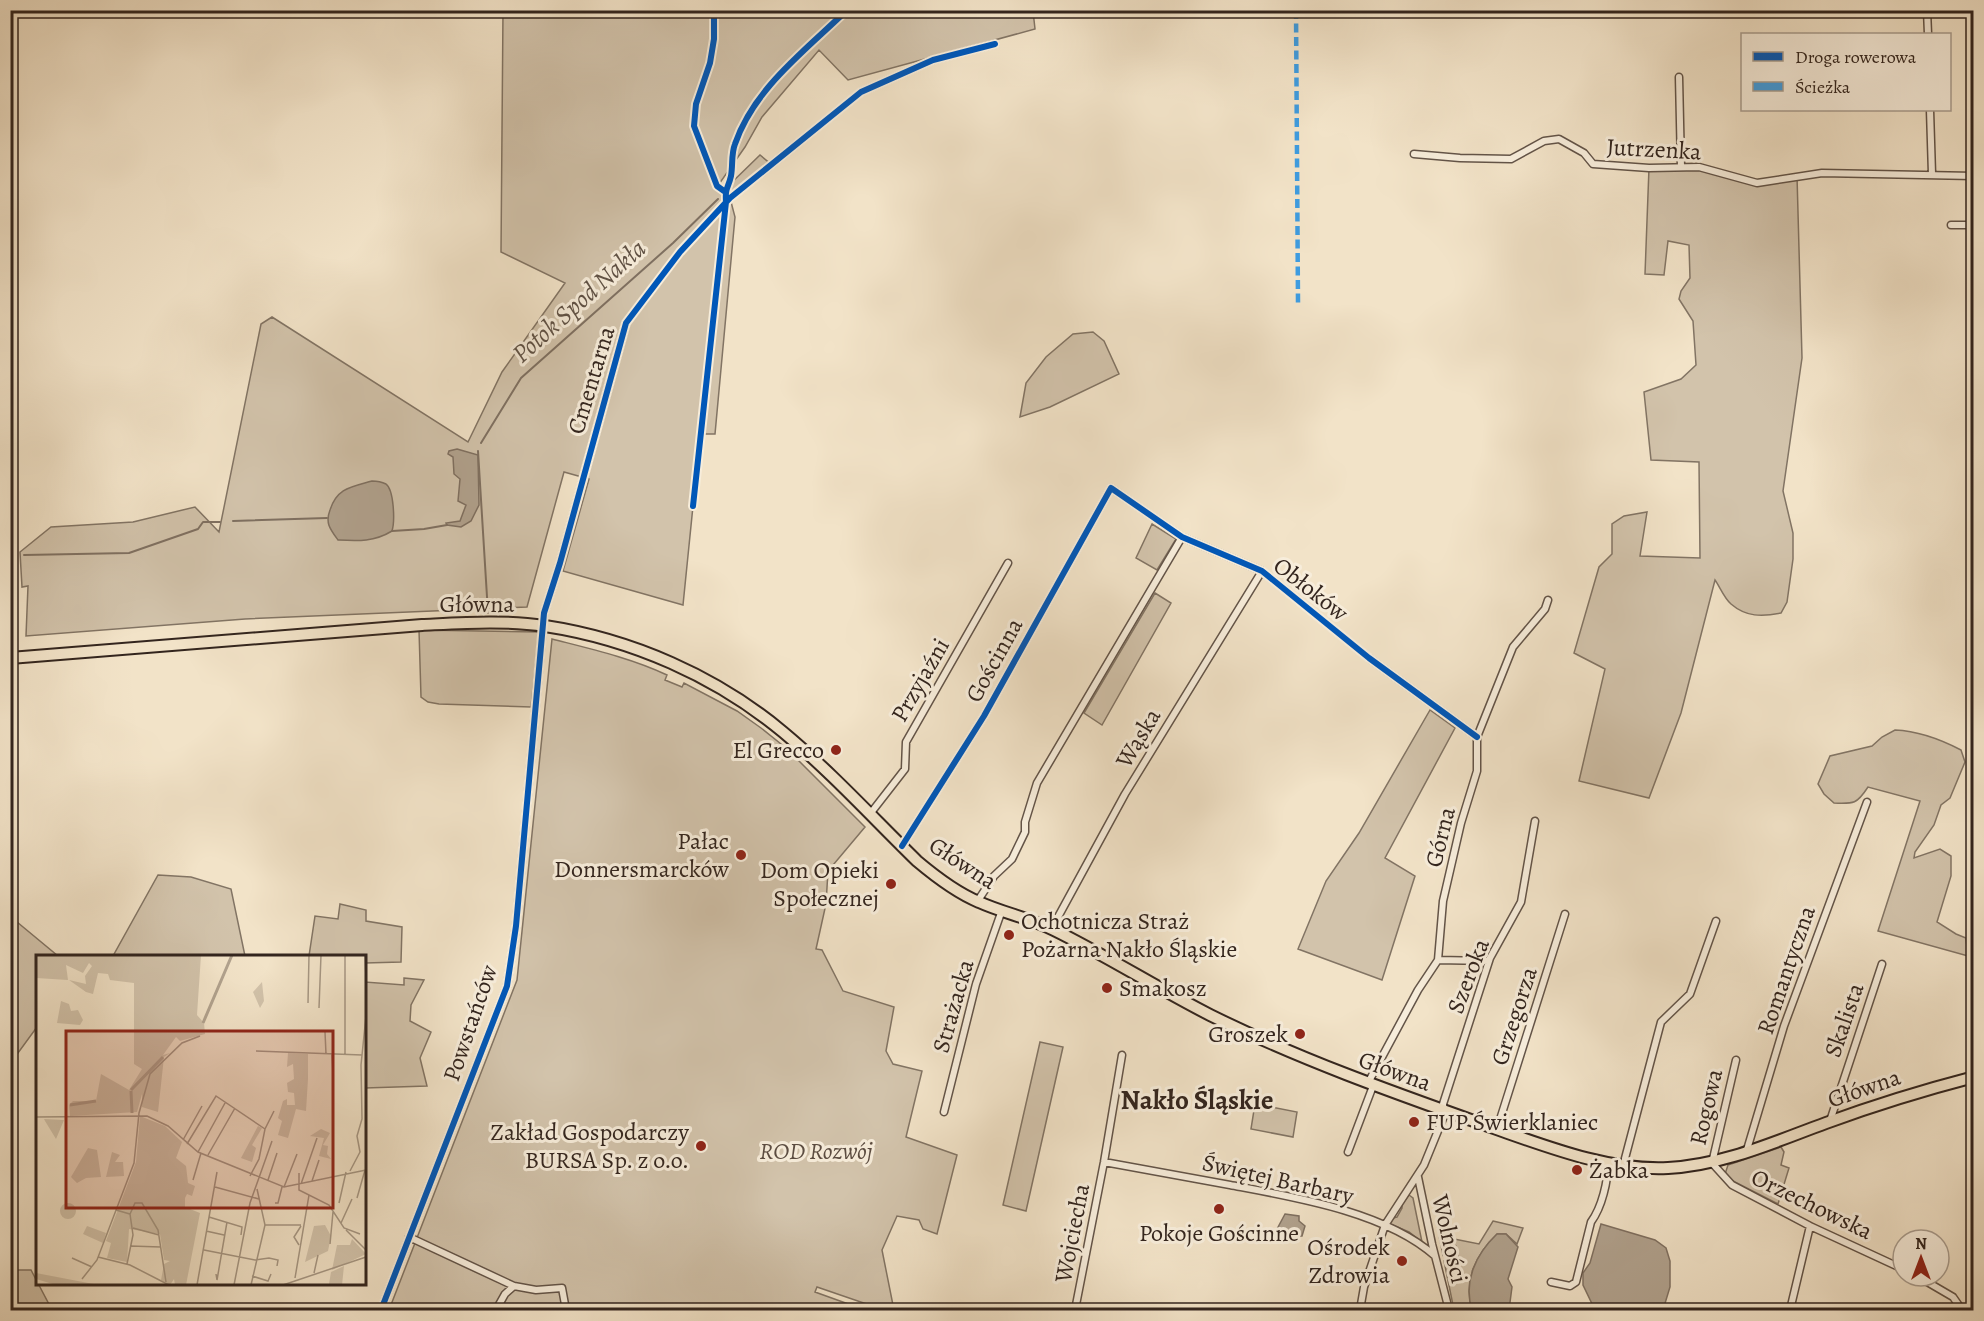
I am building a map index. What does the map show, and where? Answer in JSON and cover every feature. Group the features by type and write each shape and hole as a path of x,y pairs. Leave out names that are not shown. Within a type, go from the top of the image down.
{"main road":[{"name":"Główna","path":"10,658 472,623 543,626 581,633 632,648 676,665 724,691 784,733 931,873 977,902 1052,928 1211,1016 1308,1060 1370,1085 1497,1129 1608,1163 1666,1168 1712,1163 1927,1089 1974,1077"}],"street":[{"path":"1927,10 1928,33"},
{"name":"Cmentarna","path":"543,626 544,613 626,323 644,298 680,252 730,198 861,92 933,60 995,44"},
{"path":"1679,77 1681,167"},
{"path":"1930,111 1932,174"},
{"name":"Jutrzenka","path":"1414,154 1511,159 1544,141 1559,139 1584,153 1593,164 1649,168 1699,168 1757,183 1822,173 1974,176"},
{"path":"1951,225 1974,225"},
{"name":"Obłoków","path":"1112,488 1182,537 1262,571 1369,658 1477,737"},
{"name":"Gościnna","path":"902,846 984,716 1112,488"},
{"path":"977,902 994,876 1012,859 1025,832 1025,822 1037,783 1182,537"},
{"name":"Przyjaźni","path":"870,815 905,769 906,742 1008,563"},
{"name":"Wąska","path":"1052,928 1125,794 1262,571"},
{"name":"Górna","path":"1348,1152 1370,1085 1418,990 1438,960 1443,901 1461,823 1477,771 1477,737 1513,647 1545,609 1548,600"},
{"name":"Powstańców","path":"381,1311 449,1132 493,1025 509,978 516,926 543,626"},
{"name":"Romantyczna","path":"1746,1153 1784,1026 1867,802"},
{"name":"Szeroka","path":"1360,1311 1364,1287 1385,1225 1394,1208 1418,1176 1444,1116 1442,1110 1489,961 1521,902 1535,821"},
{"name":"Strażacka","path":"944,1112 976,984 1002,910"},
{"name":"Grzegorza","path":"1497,1129 1565,914"},
{"path":"1623,1166 1660,1022 1690,994 1716,921"},
{"path":"1438,960 1489,961"},
{"name":"Skalista","path":"1830,1122 1882,964"},
{"name":"Wojciecha","path":"1075,1311 1122,1055"},
{"name":"Rogowa","path":"1712,1163 1736,1060"},
{"name":"Świętej Barbary","path":"1104,1162 1295,1197 1385,1225 1406,1235 1435,1256"},
{"path":"1551,1282 1570,1286 1576,1282 1591,1222 1596,1215 1608,1173 1608,1163"},
{"name":"Orzechowska","path":"1712,1163 1732,1185 1810,1226 1891,1263"},
{"name":"Wolności","path":"1418,1176 1449,1311"},
{"path":"1790,1311 1810,1226"},
{"path":"409,1237 514,1286 536,1290 562,1288 566,1311"},
{"path":"496,1311 506,1294 514,1286"},
{"path":"1938,1288 1953,1297 1962,1311"}],"green space":[{"path":"503,11 1033,11 1035,29 848,80 819,50 762,117 745,147 719,184 725,189 760,155 772,165 730,198 735,217 715,434 703,434 683,605 563,571 589,479 564,472 527,607 245,619 26,636 28,586 22,587 20,552 51,527 133,522 195,507 219,532 261,324 272,317 468,442 502,372 565,283 501,252"},
{"path":"1699,167 1745,181 1797,176 1802,358 1783,491 1793,533 1793,559 1787,602 1781,613 1761,615 1742,611 1729,602 1715,580 1681,713 1649,798 1579,781 1605,669 1574,653 1599,567 1612,554 1612,524 1624,516 1647,512 1640,556 1700,558 1699,462 1651,460 1644,392 1681,379 1696,365 1693,321 1679,299 1681,291 1690,278 1689,245 1668,241 1664,275 1645,274 1649,168"},
{"path":"1093,332 1104,341 1119,374 1050,407 1020,417 1026,383 1046,357 1073,334"},
{"path":"1152,524 1176,539 1157,570 1136,558"},
{"path":"1155,593 1171,603 1102,725 1084,713"},
{"path":"419,630 539,632 531,707 428,702 421,697"},
{"name":"ROD Rozwój","path":"552,639 611,654 653,669 667,675 665,680 682,687 684,683 737,711 786,748 865,827 828,871 826,904 816,949 822,950 843,991 894,1007 886,1051 893,1064 922,1071 906,1137 957,1155 937,1234 923,1229 919,1220 897,1216 882,1250 894,1310 884,1310 817,1287 815,1292 865,1310 389,1310 517,980"},
{"path":"1430,710 1455,728 1385,858 1415,876 1382,980 1298,949 1326,881 1359,833"},
{"path":"1895,730 1921,734 1945,742 1961,750 1965,762 1950,798 1941,805 1934,825 1915,852 1914,858 1940,849 1951,856 1951,876 1937,922 1966,938 1968,956 1878,931 1920,801 1868,787 1854,802 1834,803 1824,794 1818,784 1830,756 1872,746"},
{"path":"158,875 191,877 231,889 245,955 114,955"},
{"path":"340,904 366,910 366,921 402,927 401,962 366,963 366,955 309,955 315,916 338,919"},
{"path":"11,917 57,955 36,955 36,1028 18,1053 11,1043"},
{"path":"404,978 424,980 411,1005 410,1021 431,1032 420,1058 427,1086 366,1088 366,982 404,985"},
{"path":"1040,1042 1063,1047 1026,1211 1003,1205"},
{"path":"1255,1104 1297,1112 1293,1137 1251,1129"},
{"path":"1781,1147 1784,1152 1781,1165 1789,1168 1778,1204 1729,1179 1725,1174 1728,1165"},
{"path":"1409,1195 1413,1198 1422,1242 1409,1232 1390,1224 1393,1218 1397,1217 1402,1204"},
{"path":"1493,1221 1523,1228 1517,1244 1506,1234 1497,1234 1477,1259 1470,1278 1472,1310 1454,1310 1444,1261 1447,1261 1449,1266 1459,1264 1456,1246 1445,1248 1443,1255 1439,1236 1479,1244"},
{"path":"11,1270 31,1270 36,1285 39,1285 52,1310 11,1310"}],"shaded area":[{"path":"457,449 478,455 479,505 471,521 461,527 446,523 460,521 466,505 458,501 460,479 454,474 453,457 448,454 449,451"},
{"path":"372,481 386,484 391,492 394,513 392,531 372,539 338,540 328,522 333,503 346,490"},
{"path":"1285,1214 1299,1216 1299,1221 1305,1226 1302,1236 1291,1237 1278,1234 1276,1231"},
{"path":"1601,1224 1655,1240 1666,1248 1670,1261 1670,1287 1663,1310 1595,1310 1583,1285 1583,1273 1590,1263"},
{"path":"1497,1234 1506,1234 1518,1247 1508,1279 1512,1287 1509,1310 1472,1310 1470,1278 1477,1259"}],"waterway":[{"name":"Potok Spod Nakła","path":"481,443 521,378 673,243 718,199"},
{"path":"478,451 488,613"},
{"name":"Potok Spod Nakła","path":"233,521 327,518"},
{"name":"Potok Spod Nakła","path":"24,555 129,553 198,529 203,522 220,522"},
{"name":"Potok Spod Nakła","path":"392,531 447,525"}],"marked path":[{"path":"1296,10 1298,303"}],"cycle path":[{"path":"714,10 714,39 710,63 696,104 694,126 717,186 724,191"},
{"path":"693,506 726,193 731,176 734,148 744,124 768,88 847,10"},
{"path":"381,1310 507,986 516,926 544,613 626,323 680,252 730,198 861,92 933,60 995,44"},
{"path":"902,846 984,716 1111,488 1182,537 1262,571 1369,658 1477,737"}],"place":[{"name":"El Grecco","path":"836,750"},
{"name":"Pałac Donnersmarcków","path":"741,855"},
{"name":"Dom Opieki Społecznej","path":"891,884"},
{"name":"Ochotnicza Straż Pożarna Nakło Śląskie","path":"1009,935"},
{"name":"Smakosz","path":"1107,988"},
{"name":"Groszek","path":"1300,1034"},
{"name":"FUP Świerklaniec","path":"1414,1122"},
{"name":"Zakład Gospodarczy BURSA Sp. z o.o.","path":"701,1146"},
{"name":"Żabka","path":"1577,1170"},
{"name":"Pokoje Gościnne","path":"1219,1209"},
{"name":"Ośrodek Zdrowia","path":"1402,1261"}],"district":[{"name":"Nakło Śląskie","path":"1197,1100"}]}
